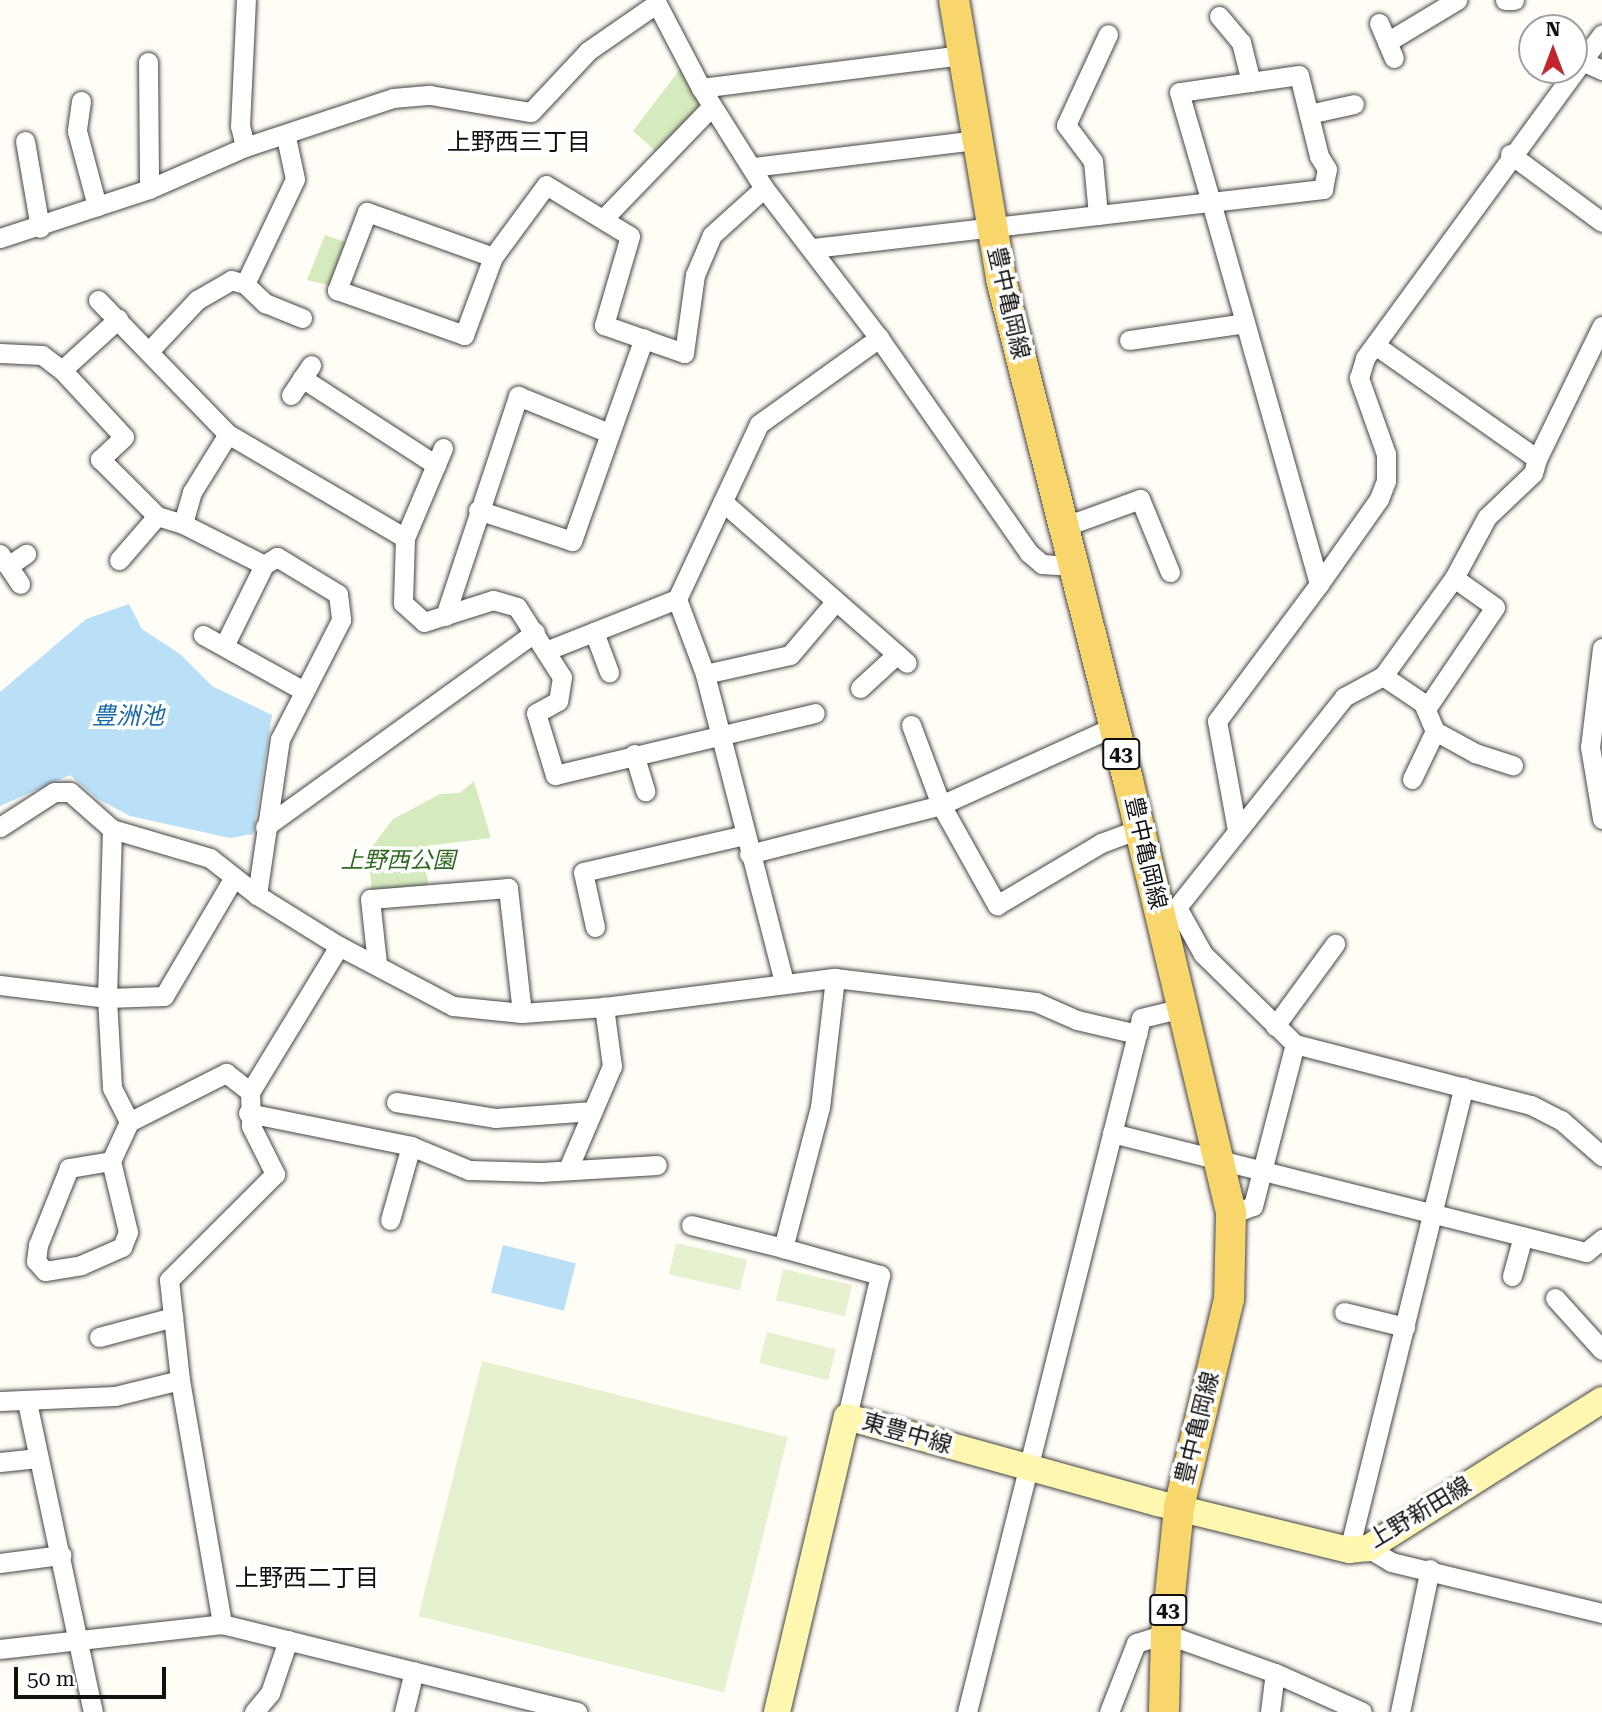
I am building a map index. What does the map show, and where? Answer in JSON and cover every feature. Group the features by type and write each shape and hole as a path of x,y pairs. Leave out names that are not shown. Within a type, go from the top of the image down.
{"main road":[{"name":"豊中亀岡線","path":"954,0 990,227 1139,829 1170,916 1183,1008 1221,1160 1230,1214 1228,1299 1179,1508 1166,1634 1164,1712"}],"street":[{"path":"245,147 240,126 246,0"},
{"path":"1379,23 1391,50 1457,0"},
{"path":"1505,0 1514,0"},
{"path":"0,238 40,228 149,189 245,147 286,137 393,98 430,95 531,112 588,51 655,2 701,88 764,188 813,248 879,338 1029,553 1042,564 1072,566"},
{"path":"1219,16 1241,42 1251,82"},
{"path":"1098,215 1093,161 1066,125 1108,34"},
{"path":"1588,53 1602,34"},
{"path":"701,88 961,55"},
{"path":"148,62 149,189"},
{"path":"813,248 990,227 1098,215 1211,202 1323,189 1327,169 1319,156 1298,75 1179,92 1211,202 1319,584"},
{"path":"1237,830 1217,721 1379,499 1386,481 1386,454 1359,378 1375,345 1510,154 1564,84"},
{"path":"81,101 77,131 97,206"},
{"path":"1309,114 1354,104"},
{"path":"603,219 712,106"},
{"path":"245,284 295,179 286,137"},
{"path":"753,167 976,140"},
{"path":"25,141 40,228"},
{"path":"1510,154 1602,222"},
{"path":"493,257 367,212 337,290 464,335 493,257 546,185 630,236 604,325 684,353 695,275 712,235 764,188"},
{"path":"150,350 197,300 231,280 245,284 265,303 302,318"},
{"path":"98,300 150,350 228,434 405,538"},
{"path":"62,370 118,319"},
{"path":"1129,341 1245,323"},
{"path":"1602,326 1537,459 1533,473 1487,517 1454,578 1383,676 1344,697 1170,916 1203,954 1295,1044 1531,1105 1561,1120 1602,1156"},
{"path":"478,510 572,541 644,338"},
{"path":"548,650 677,599 759,424 879,338"},
{"path":"1375,345 1537,459"},
{"path":"0,353 42,355 62,370 124,438 100,459 157,516 183,524 264,565"},
{"path":"291,395 307,372 440,457 405,538 403,603 424,622 493,600 517,607 548,650 562,677 558,701 536,713 555,775 709,736 719,738 815,713"},
{"path":"445,616 518,396 609,433"},
{"path":"183,524 192,492 228,434"},
{"path":"1063,527 1140,499 1170,572"},
{"path":"723,502 902,659 860,688"},
{"path":"119,560 157,516"},
{"path":"20,584 4,560 26,554"},
{"path":"224,646 264,565 277,557 338,594 341,620 280,739 257,895"},
{"path":"1426,709 1495,607 1454,578"},
{"path":"677,599 705,674 719,738 784,982"},
{"path":"705,674 790,655 836,601"},
{"path":"265,827 535,632"},
{"path":"594,632 609,672"},
{"path":"203,635 304,691"},
{"path":"1602,648 1590,747 1602,819"},
{"path":"1383,676 1426,709 1435,731 1475,753 1513,765"},
{"path":"911,725 942,805 997,905 1101,843 1139,829"},
{"path":"596,928 583,872 747,845 942,805 1115,726"},
{"path":"1412,779 1435,731"},
{"path":"634,754 645,791"},
{"path":"0,827 54,792 70,792 112,829 210,858 257,895 339,946 377,963 453,1006 522,1013 604,1007 784,982 835,978 1036,1003 1077,1020 1137,1034"},
{"path":"112,829 107,998 111,1088 129,1122"},
{"path":"0,985 107,998 164,996 234,877"},
{"path":"377,963 370,899 508,888 522,1013"},
{"path":"1275,1026 1335,944"},
{"path":"222,1624 180,1380 169,1280 275,1174 261,1152 248,1113 250,1092 339,946"},
{"path":"783,1248 820,1107 835,978"},
{"path":"568,1169 612,1066 604,1007"},
{"path":"967,1712 1141,1018 1183,1008"},
{"path":"1230,1214 1252,1206 1295,1044"},
{"path":"111,1161 69,1168 38,1245 36,1261 45,1272 81,1265 122,1247 128,1232 111,1161 129,1122 226,1073 250,1092"},
{"path":"1464,1087 1405,1327 1358,1549 1391,1562 1430,1569 1602,1613"},
{"path":"396,1101 495,1118 593,1111"},
{"path":"248,1113 411,1146 470,1170 657,1165"},
{"path":"1112,1133 1586,1252 1602,1239"},
{"path":"390,1220 411,1146"},
{"path":"691,1225 880,1275 848,1417"},
{"path":"1512,1276 1523,1236"},
{"path":"1555,1297 1602,1350"},
{"path":"1344,1312 1405,1327"},
{"path":"99,1337 173,1317"},
{"path":"0,1401 27,1402 115,1396 180,1380"},
{"name":"上野新田線","path":"1179,1508 1358,1549 1602,1400"},
{"path":"27,1402 93,1712"},
{"name":"東豊中線","path":"777,1712 848,1417 1179,1508"},
{"path":"0,1462 38,1458"},
{"path":"0,1563 61,1555"},
{"path":"1400,1712 1430,1569"},
{"path":"0,1649 222,1624 577,1712"},
{"path":"1109,1712 1136,1643 1166,1634 1275,1673 1362,1712"},
{"path":"254,1712 270,1693 288,1640"},
{"path":"404,1712 414,1671"},
{"path":"1270,1712 1275,1673"}],"green space":[{"path":"680,69 698,97 698,112 659,154 633,131"},
{"path":"325,235 348,243 333,286 307,280"},
{"name":"上野西公園","path":"474,781 491,838 425,846 428,887 372,892 368,852 393,819 440,794 460,793"},
{"path":"676,1243 747,1259 740,1291 669,1274"},
{"path":"783,1269 852,1285 845,1316 776,1300"},
{"path":"767,1332 836,1349 828,1380 759,1363"},
{"path":"482,1361 788,1437 724,1692 418,1616"}],"water":[{"name":"豊洲池","path":"129,604 142,629 180,654 212,686 272,715 253,834 230,838 130,816 98,799 70,775 0,806 0,692 86,619"},
{"path":"503,1245 576,1263 564,1311 491,1293"}],"district":[{"name":"上野西三丁目","path":"519,143"},
{"name":"上野西二丁目","path":"307,1579"}]}
